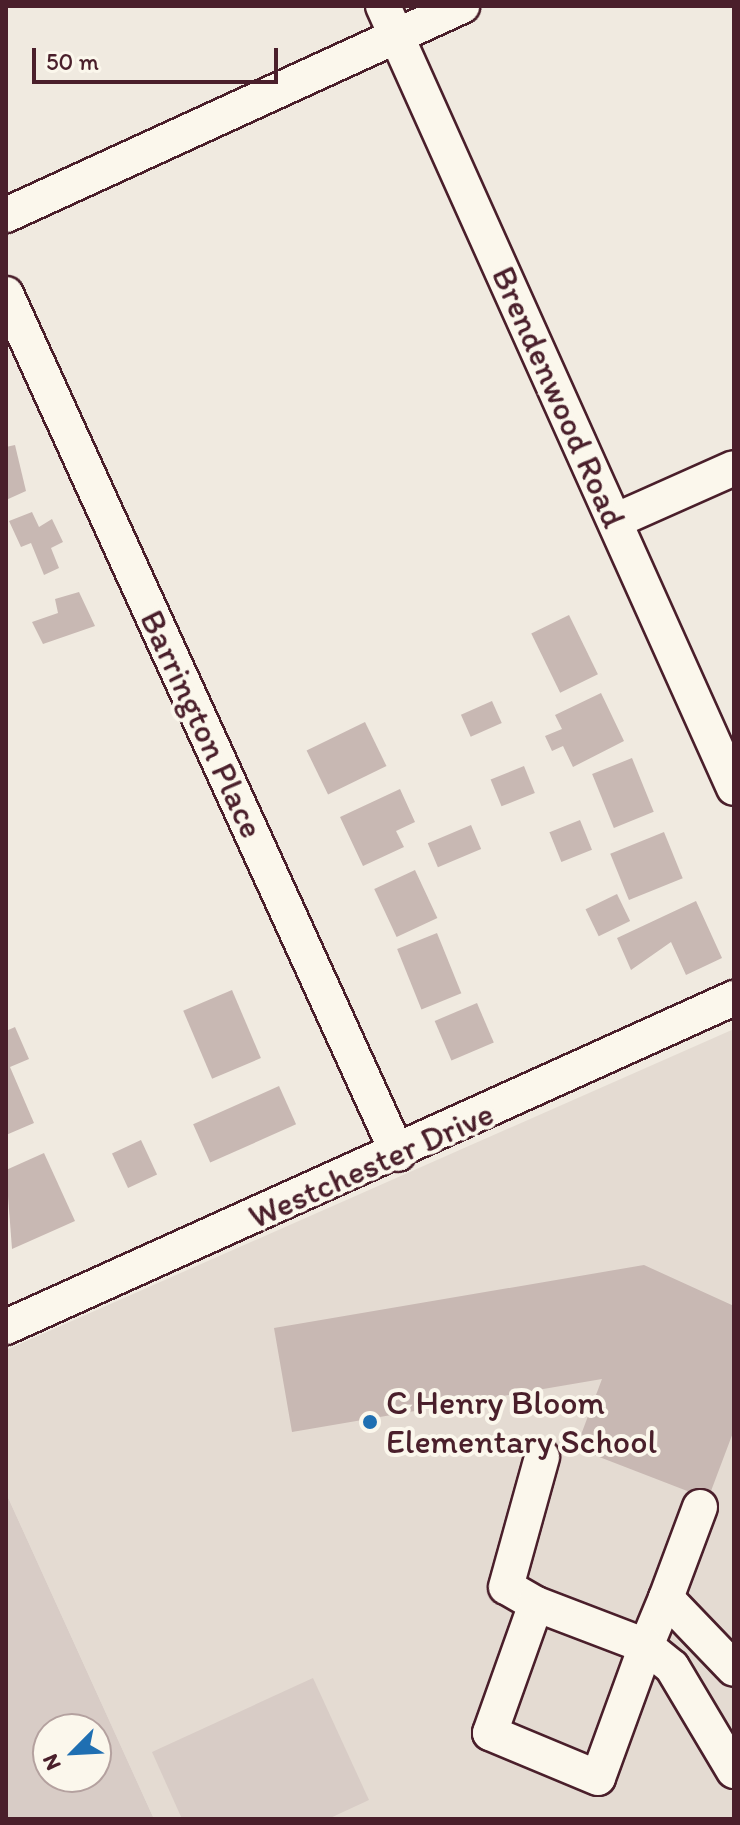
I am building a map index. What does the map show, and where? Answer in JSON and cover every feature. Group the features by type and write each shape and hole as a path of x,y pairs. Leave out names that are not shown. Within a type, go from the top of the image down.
{"street":[{"path":"6,215 390,20 462,6"},
{"name":"Brendenwood Road","path":"390,20 734,788"},
{"name":"Barrington Place","path":"6,294 398,1154"},
{"path":"615,521 734,468"},
{"name":"Westchester Drive","path":"6,1327 398,1154 734,998"},
{"path":"542,1457 506,1587 536,1604 646,1646 672,1667 734,1771"},
{"path":"536,1604 490,1733 598,1778 700,1507"},
{"path":"666,1598 734,1669"}],"shaded area":[{"name":"C Henry Bloom Elementary School","path":"734,1029 734,1819 154,1819 112,1726 112,1713 106,1713 6,1493 6,1350"},
{"path":"6,1493 106,1713 32,1713 32,1793 112,1793 112,1726 154,1819 6,1819"},
{"path":"313,1678 369,1800 328,1819 182,1819 152,1752"}],"building":[{"path":"15,445 26,491 6,500 6,447"},
{"path":"32,512 39,527 52,519 63,542 51,548 59,568 44,575 31,543 21,547 9,521"},
{"path":"79,592 95,626 43,644 32,622 58,613 55,599"},
{"path":"569,615 598,674 560,693 531,633"},
{"path":"601,693 624,741 573,767 563,746 552,751 545,736 562,729 555,715"},
{"path":"492,701 502,723 471,737 461,715"},
{"path":"365,722 386,766 328,795 307,750"},
{"path":"632,758 654,812 614,828 592,774"},
{"path":"524,766 535,793 501,806 491,779"},
{"path":"400,789 415,822 396,831 404,847 363,866 340,817"},
{"path":"580,820 592,850 561,862 549,832"},
{"path":"471,825 481,849 438,867 428,843"},
{"path":"664,832 683,878 629,900 610,854"},
{"path":"415,870 437,918 397,937 374,889"},
{"path":"617,894 630,921 599,936 586,909"},
{"path":"696,901 722,958 686,975 671,942 631,970 617,938"},
{"path":"437,933 461,993 421,1009 397,949"},
{"path":"232,990 261,1058 212,1079 183,1011"},
{"path":"477,1003 494,1043 451,1061 435,1021"},
{"path":"15,1027 29,1059 10,1067 34,1123 6,1135 6,1031"},
{"path":"279,1086 296,1124 210,1163 193,1124"},
{"path":"141,1140 157,1174 128,1188 112,1154"},
{"path":"44,1153 75,1221 12,1249 6,1170"},
{"path":"644,1265 734,1306 734,1430 708,1499 576,1448 602,1379 292,1432 274,1328"}],"place":[{"name":"C Henry Bloom Elementary School","path":"370,1422"}]}
